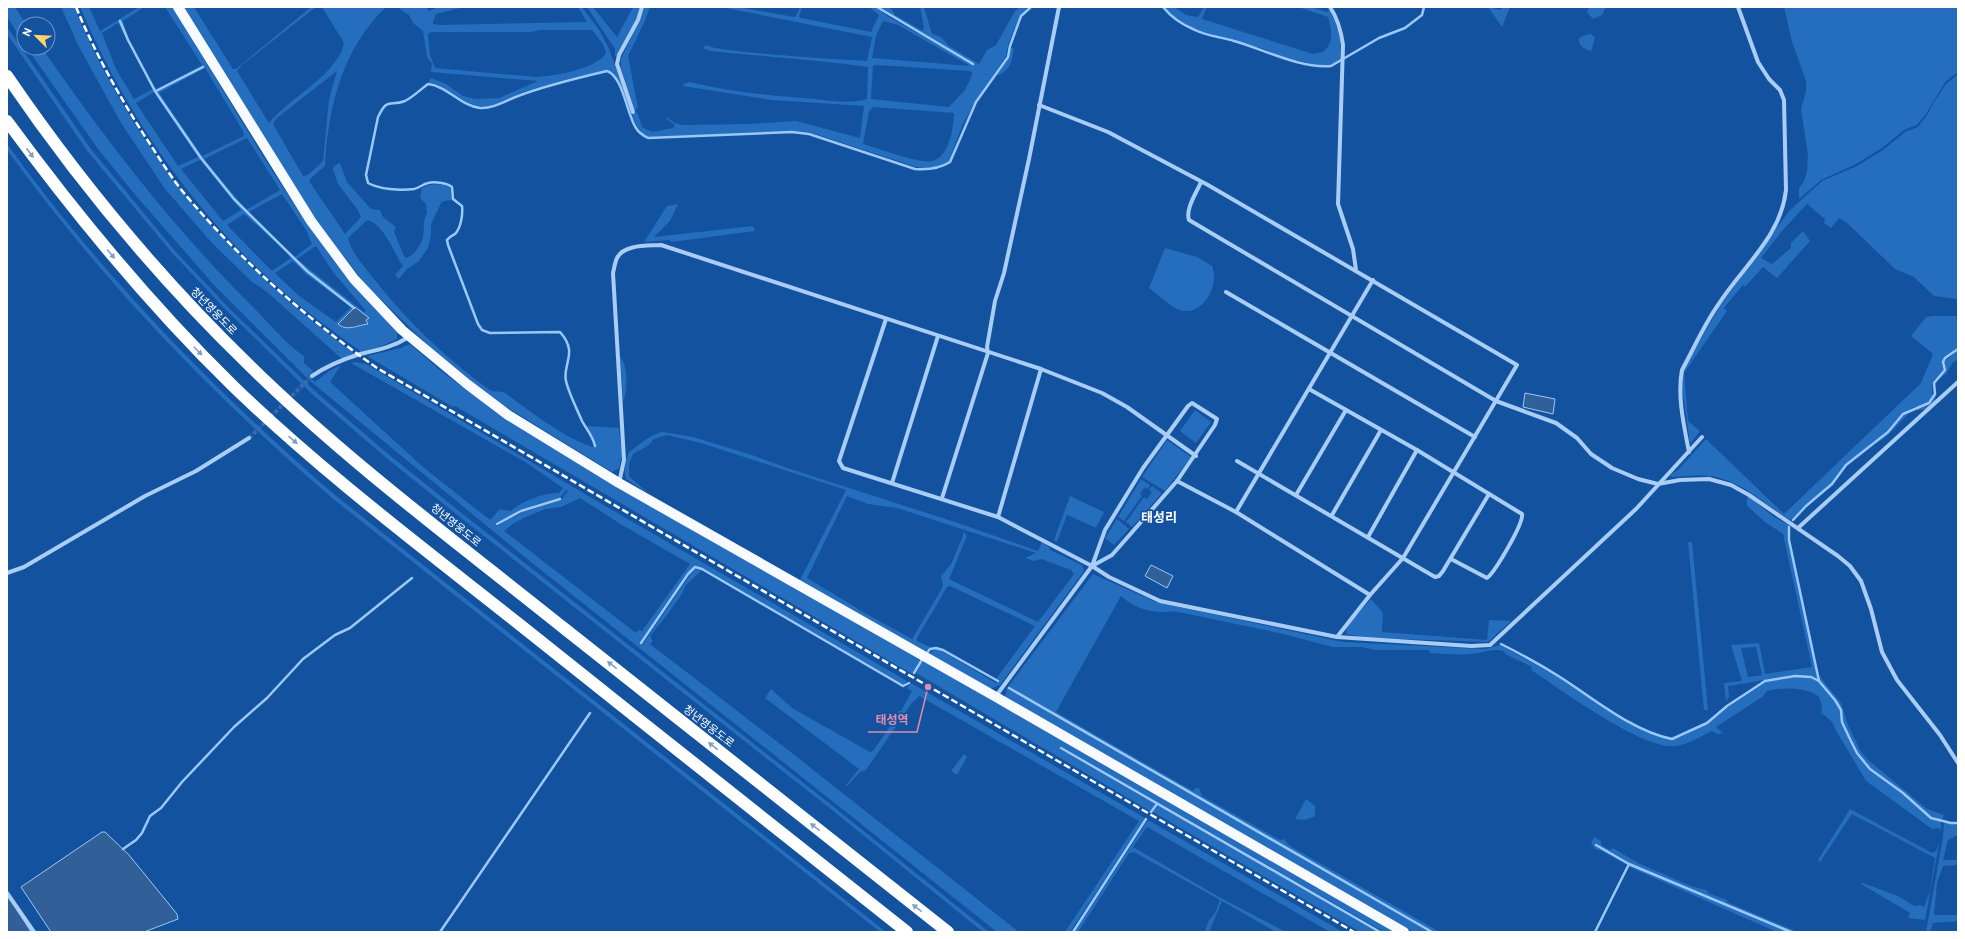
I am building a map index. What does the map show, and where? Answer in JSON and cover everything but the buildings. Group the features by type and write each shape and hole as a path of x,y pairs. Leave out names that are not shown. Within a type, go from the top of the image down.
{"highway":[{"name":"청년영웅도로","path":"7,76 69,162 158,270 251,368 298,411 434,524 948,932"},
{"path":"7,121 54,184 138,287 234,386 281,430 332,474 436,558 907,932"}],"main road":[{"path":"178,7 311,221 354,279 410,337 446,368 508,415 619,483 996,697 1404,932"}],"street":[{"path":"633,112 617,64 619,55 638,20 642,7"},
{"path":"942,498 988,353 987,347 995,301 1014,227 1059,7"},
{"path":"1330,7 1336,16 1341,29 1342,58 1338,204 1352,249 1356,270"},
{"path":"1689,452 1684,427 1680,380 1682,370 1718,305 1775,228 1784,204 1786,190 1784,100 1780,90 1769,79 1758,62 1738,7"},
{"path":"1039,105 1121,139 1202,182 1356,270 1518,366 1403,558 1370,595 1337,637"},
{"path":"1202,182 1189,209 1189,220 1352,317 1496,401 1556,423 1577,438 1591,454 1612,468 1638,479 1658,484 1680,480 1709,479 1731,485 1749,495 1844,561 1850,566 1861,581 1871,609 1882,652 1897,680 1940,735 1958,764"},
{"path":"619,483 624,460 613,273 618,257 623,252 638,246 662,245 988,353 1041,369 1102,393 1127,407 1196,456"},
{"path":"1236,512 1373,280"},
{"path":"1226,292 1476,437"},
{"path":"886,319 839,460 843,468 942,498 998,517 1092,566 1109,577 1160,600 1337,637 1471,646 1490,645 1631,514 1702,437"},
{"path":"892,483 938,336"},
{"path":"312,376 321,370 358,355 389,347 410,337"},
{"path":"998,517 1041,369"},
{"path":"1798,528 1958,382"},
{"path":"1309,389 1417,450 1522,514 1522,522 1487,578 1451,559"},
{"path":"996,697 1092,566 1105,530 1143,468 1167,434 1192,402 1214,417 1217,420 1215,425 1196,456 1177,481 1112,555 1092,566"},
{"path":"1296,495 1346,410"},
{"path":"1332,515 1381,430"},
{"path":"7,573 24,567 145,496 196,471 249,438"},
{"path":"1368,537 1417,450"},
{"path":"1237,461 1435,576 1440,576 1489,494"},
{"path":"1177,481 1236,512 1370,595"},
{"path":"7,893 34,932"}],"shaded area":[{"path":"7,7 15,7 21,16 16,16 16,31 7,17"},
{"path":"61,7 74,7 98,60 126,109 156,156 190,200 227,242 267,281 309,319 355,354 342,359 267,292 251,281 212,243 165,189 121,123 78,45"},
{"path":"80,7 89,7 100,31 139,7 144,7 123,21 128,37 156,89 202,65 165,7 173,7 249,134 289,196 331,257 397,332 397,339 375,349 362,352 300,306 248,259 190,194 164,159 118,86","holes":["118,23 153,89 134,99 116,69 102,33","205,68 243,131 244,136 202,156 159,93","154,92 198,157 178,166 136,103","247,138 280,190 246,210 204,159","200,160 241,210 223,221 181,169","282,194 306,230 312,244 295,257 247,213","244,214 288,253 291,258 272,271 227,225","316,246 333,272 366,311 364,312 297,259","293,261 307,275 351,307 336,322 298,295 275,273","355,307 369,318 367,319 365,325 362,323 354,327"]},
{"path":"183,7 194,7 233,69 236,69 311,7 316,7 242,65 237,71 269,123 277,114 323,75 333,65 340,54 344,43 322,7 386,7 358,41 348,60 334,101 325,166 309,181 345,234 361,217 357,209 338,184 333,169 334,166 340,163 347,182 371,209 380,210 383,217 396,227 394,232 406,258 416,251 422,240 424,222 427,213 426,204 420,198 422,188 428,185 436,184 444,185 450,188 452,200 441,203 431,224 431,236 428,248 418,262 407,269 399,279 395,275 403,266 384,233 373,223 367,220 348,238 354,253 383,290 411,322 457,365 490,390 505,393 570,437 593,447 596,445 594,438 587,426 619,428 622,456 619,468 612,472 495,400 433,350 366,285 311,213","holes":["337,71 329,99 323,161 308,175 303,176 273,124 277,118"]},
{"path":"397,7 427,7 428,11 439,7 464,7 436,14 433,24 439,25 587,22 578,7 582,7 600,31 609,49 631,109 630,111 615,75 612,72 606,71 536,88 490,106 480,106 467,102 435,84 428,83 431,78 446,84 463,96 476,99 499,98 538,81 431,72 432,64 427,57 423,31 413,23 409,15","holes":["540,30 592,30 603,44 606,53 601,59 574,71 536,77 435,68 430,55 428,34 432,32 531,32"]},
{"path":"587,7 593,7 617,37 633,7 641,7 636,21 617,56 615,56 615,49"},
{"path":"644,7 650,7 628,56 638,108 634,110 621,68 621,59"},
{"path":"721,7 738,7 794,17 796,16 800,7 802,7 799,17 801,18 871,32 879,15 869,7 876,7 887,16 975,65 878,7 886,7 892,10 895,15 923,31 924,28 920,7 924,7 932,34 941,37 949,46 979,64 987,50 996,45 1015,11 1020,7 1028,7 1020,15 1008,45 1006,56 975,102 962,126 949,161 937,167 916,167 809,132 792,131 648,137 638,128 632,115 636,112 642,127 652,132 673,128 675,125 667,119 667,117 675,123 682,125 750,124 796,121 860,138 864,106 772,100 683,86 689,82 752,93 834,101 861,101 867,99 868,67 711,51 703,48 706,45 714,48 755,53 867,61 872,37","holes":["883,21 898,25 970,66 872,58 876,36","877,65 969,71 972,72 972,75 965,90 949,107 871,99 873,66","873,107 954,113 952,133 943,154 938,159 926,161 909,158 863,144 869,112"]},
{"path":"1164,7 1174,7 1186,15 1198,17 1204,7 1207,7 1202,19 1313,54 1323,52 1329,45 1331,32 1328,17 1298,7 1311,7 1327,12 1329,10 1339,33 1340,59 1331,66 1324,66 1281,57 1264,49 1197,31 1168,13"},
{"path":"1488,7 1501,10 1502,7 1510,7 1502,27"},
{"path":"1589,7 1606,7 1602,15 1593,19 1587,12"},
{"path":"1784,7 1958,7 1958,72 1945,82 1926,114 1917,125 1904,130 1882,148 1856,164 1821,180 1799,199 1799,188 1804,181 1807,171 1808,155 1801,109 1806,91 1806,81 1792,42"},
{"path":"7,27 16,40 16,47 7,34"},
{"path":"1591,34 1595,38 1591,51 1582,47 1579,43 1579,38"},
{"path":"1011,47 1014,49 1010,66 1005,72 996,76 1009,58"},
{"path":"22,56 27,56 91,149 176,252 229,308 316,392 387,453 454,507 834,807 989,932 983,932 832,810 451,510 384,456 313,395 226,310 173,254 88,152"},
{"path":"33,56 48,56 90,116 167,214 223,276 284,339 304,356 304,363 313,371 308,376 315,382 329,371 341,365 330,382 423,467 490,520 500,509 511,511 515,507 534,498 547,494 559,493 563,488 525,462 351,363 355,362 366,364 590,497 907,681 903,685 702,568 695,566 687,573 640,642 643,644 695,569 701,571 685,586 683,592 667,615 650,636 653,641 650,644 788,750 1019,932 997,932 521,554 309,380 214,285 137,197 98,149","holes":["566,490 568,491 561,500 523,512 497,526 495,524 526,508 560,498","580,498 622,525 690,564 642,631 638,630 636,633 504,531 514,523 524,518 545,509 561,507"]},
{"path":"1958,74 1958,299 1934,296 1914,277 1895,269 1846,222 1839,218 1831,228 1824,223 1825,219 1807,204 1782,231 1761,258 1772,264 1791,248 1791,243 1803,231 1810,241 1777,278 1763,267 1745,287 1743,285 1724,308 1727,311 1684,373 1688,421 1700,431 1690,444 1681,379 1683,370 1720,306 1789,211 1822,181 1857,166 1883,150 1905,132 1918,127 1946,84"},
{"path":"7,144 81,239 160,329 202,372 290,455 335,495 886,932 880,932 332,498 287,459 201,377 119,290 43,198 7,150"},
{"path":"678,204 670,221 654,237 753,226 755,231 672,242 669,240 644,242 667,206"},
{"path":"1165,248 1197,257 1212,266 1214,282 1208,298 1196,309 1188,311 1177,309 1149,288"},
{"path":"355,307 369,318 366,320 368,324 345,328 338,324"},
{"path":"1956,316 1958,325 1958,348 1942,362 1944,370 1932,383 1932,398 1923,406 1914,407 1903,413 1887,431 1845,465 1832,483 1805,505 1792,519 1790,520 1741,487 1720,478 1704,475 1672,477 1670,475 1678,470 1706,439 1784,514 1921,383 1933,354 1911,336 1926,317"},
{"path":"410,344 441,371 497,413 920,660 912,674 367,356 401,348"},
{"path":"1958,350 1958,360 1953,362 1946,374 1936,381 1946,370 1944,362"},
{"path":"620,357 623,360 626,371 626,391 623,401"},
{"path":"1934,383 1936,394 1933,404 1926,409 1915,409 1925,407 1932,401 1935,394"},
{"path":"1525,393 1555,399 1553,414 1523,407"},
{"path":"1914,409 1889,434 1879,442 1874,443 1887,434 1902,416"},
{"path":"1195,410 1211,422 1196,443 1180,431"},
{"path":"663,432 693,437 752,455 1038,551 1042,542 1050,548 1050,550 1082,565 1084,571 1000,685 990,689 928,654 936,649 942,651 996,683 998,682 996,679 1035,626 950,586 947,587 917,638 917,641 930,647 925,652 800,580 846,490 701,443 667,435 654,439 649,445 633,454 629,464 629,476 649,494 626,479 625,466 629,452 650,437","holes":["847,496 868,504 897,508 1036,553 1025,558 1034,561 1041,559 1071,570 1074,574 1038,622 949,579 967,536 963,532 963,536 951,564 941,576 943,585 941,590 912,639 807,578"]},
{"path":"1167,440 1191,457 1165,491 1142,477"},
{"path":"1141,479 1150,485 1148,489 1145,487 1140,494 1142,496 1124,521 1118,517"},
{"path":"1152,486 1162,493 1132,527 1126,522 1144,497 1147,499 1152,492 1149,490"},
{"path":"1070,496 1104,512 1096,528 1067,515 1057,542 1054,540"},
{"path":"1749,497 1774,517 1789,525 1789,541 1818,677 1795,675 1728,686 1729,697 1726,701 1724,683 1742,681 1731,645 1759,643 1765,674 1812,667 1783,534 1765,522 1747,506 1747,498","holes":["1756,647 1762,675 1748,677 1741,648"]},
{"path":"1117,519 1129,529 1114,545 1105,538"},
{"path":"1688,542 1692,542 1708,710 1704,710"},
{"path":"1151,565 1173,576 1167,588 1145,576"},
{"path":"1093,574 1156,602 1343,642 1485,649 1500,645 1558,677 1596,700 1604,707 1647,732 1672,739 1681,737 1707,723 1766,682 1795,677 1810,678 1819,682 1835,700 1840,710 1842,723 1848,737 1857,753 1869,769 1930,818 1941,822 1941,830 1939,828 1932,829 1866,781 1832,722 1821,713 1822,706 1819,697 1808,691 1780,689 1767,691 1762,697 1716,727 1724,734 1720,733 1719,735 1712,731 1681,745 1662,745 1644,739 1602,717 1531,670 1532,667 1505,654 1505,652 1493,650 1472,654 1456,654 1430,653 1429,650 1376,650 1361,647 1333,647 1279,633 1178,612 1145,610 1130,603 1121,596 1056,712 1193,791 1196,788 1199,788 1202,796 1280,840 1284,839 1290,846 1440,932 1434,932 1010,688 1431,932 1413,932 1005,698 1007,688"},
{"path":"1371,599 1383,613 1382,632 1487,640 1489,620 1511,621 1488,642 1370,638 1346,634 1347,626"},
{"path":"923,661 1395,932 1384,932 1061,747 1060,749 1155,804 1150,811 916,673"},
{"path":"1820,673 1821,678 1841,703 1848,725 1860,750 1867,759 1927,809 1944,815 1942,820 1931,817 1903,792 1870,767 1858,752 1843,722 1841,709 1836,699 1820,681"},
{"path":"911,683 1145,818 1070,932 1065,932 1139,821 919,696 912,703 866,770 860,772 847,786 846,785 859,769 765,698 771,689 792,708 870,752 873,751 898,715 898,711 901,711 912,691 907,688"},
{"path":"964,754 967,757 957,775 951,771"},
{"path":"1306,799 1315,806 1315,816 1305,820 1295,819"},
{"path":"1159,805 1378,932 1360,932 1153,812"},
{"path":"1850,809 1932,853 1936,851 1939,844 1925,920 1908,918 1910,913 1861,884 1863,883 1898,896 1914,906 1920,905 1924,907 1930,891 1935,858 1852,814 1820,862 1818,860"},
{"path":"1148,820 1343,932 1330,932 1147,827 1133,847 1221,898 1286,932 1276,932 1222,901 1209,932 1205,932 1208,922 1215,913 1220,900 1134,852 1129,853 1078,932 1075,932"},
{"path":"1944,822 1958,824 1958,835 1948,840 1943,860 1958,860 1958,865 1943,866 1937,883 1934,915 1958,915 1958,921 1933,923 1930,932 1926,932 1943,837"},
{"path":"102,832 105,832 129,855 177,914 178,919 144,932 51,932 21,887"},
{"path":"1594,837 1601,841 1601,845 1610,850 1613,848 1638,863 1693,887 1707,890 1708,893 1727,900 1727,902 1798,932 1793,932 1630,863 1596,845 1628,864 1627,865 1602,851 1595,849 1591,843"},
{"path":"1630,865 1790,932 1777,932 1629,867"},
{"path":"9,897 31,932 7,932 7,898"}],"waterway":[{"path":"877,7 973,64"},
{"path":"595,446 582,421 567,386 565,375 569,352 566,339 560,332 490,333 482,330 478,324 447,240 457,231 462,217 462,206 453,199 452,187 444,183 431,182 414,189 396,190 378,187 368,183 366,175 378,117 384,106 390,103 400,103 405,101 428,84 441,88 467,104 485,108 495,106 540,88 607,71 617,80 636,128 640,133 648,138 792,132 809,134 915,169 933,168 950,162 976,102 1008,57 1010,46 1021,16 1031,7"},
{"path":"1163,7 1186,26 1200,32 1245,44 1295,62 1319,66 1331,66 1379,38 1405,28 1422,15 1424,7"},
{"path":"120,21 128,40 155,91 201,158 234,199 307,271 354,308"},
{"path":"156,91 203,67"},
{"path":"1793,520 1806,506 1832,484 1846,465 1888,432 1903,414 1929,403 1935,394 1934,383 1945,370 1943,362 1945,358 1958,349"},
{"path":"497,524 521,511 560,499"},
{"path":"1789,527 1789,540 1819,681"},
{"path":"641,643 688,574 695,567 702,569 903,686 909,683"},
{"path":"123,849 136,840 142,833 150,816 161,808 182,782 234,727 267,698 303,659 335,635 350,628 412,578"},
{"path":"1501,644 1573,685 1613,713 1642,729 1672,739 1707,723 1727,706 1765,681 1795,676 1811,677 1819,681 1835,700 1841,710 1842,722 1857,753 1870,769 1903,793 1931,818 1951,823 1958,823"},
{"path":"926,654 930,649 936,648 943,650 998,681"},
{"path":"914,673 923,658"},
{"path":"1009,688 1432,932"},
{"path":"440,932 590,713"},
{"path":"1061,748 1380,932"},
{"path":"1151,812 1157,804"},
{"path":"1073,932 1146,819"},
{"path":"1596,845 1629,864 1791,932"},
{"path":"1595,932 1629,864"}],"tunnel":[{"path":"249,438 312,376"}],"railway":[{"path":"76,7 99,58 126,106 169,173 184,193 228,242 275,287 325,329 377,368 1354,932"}],"place":[{"name":"태성역","path":"928,687"}],"district":[{"name":"태성리","path":"1159,517"}]}
